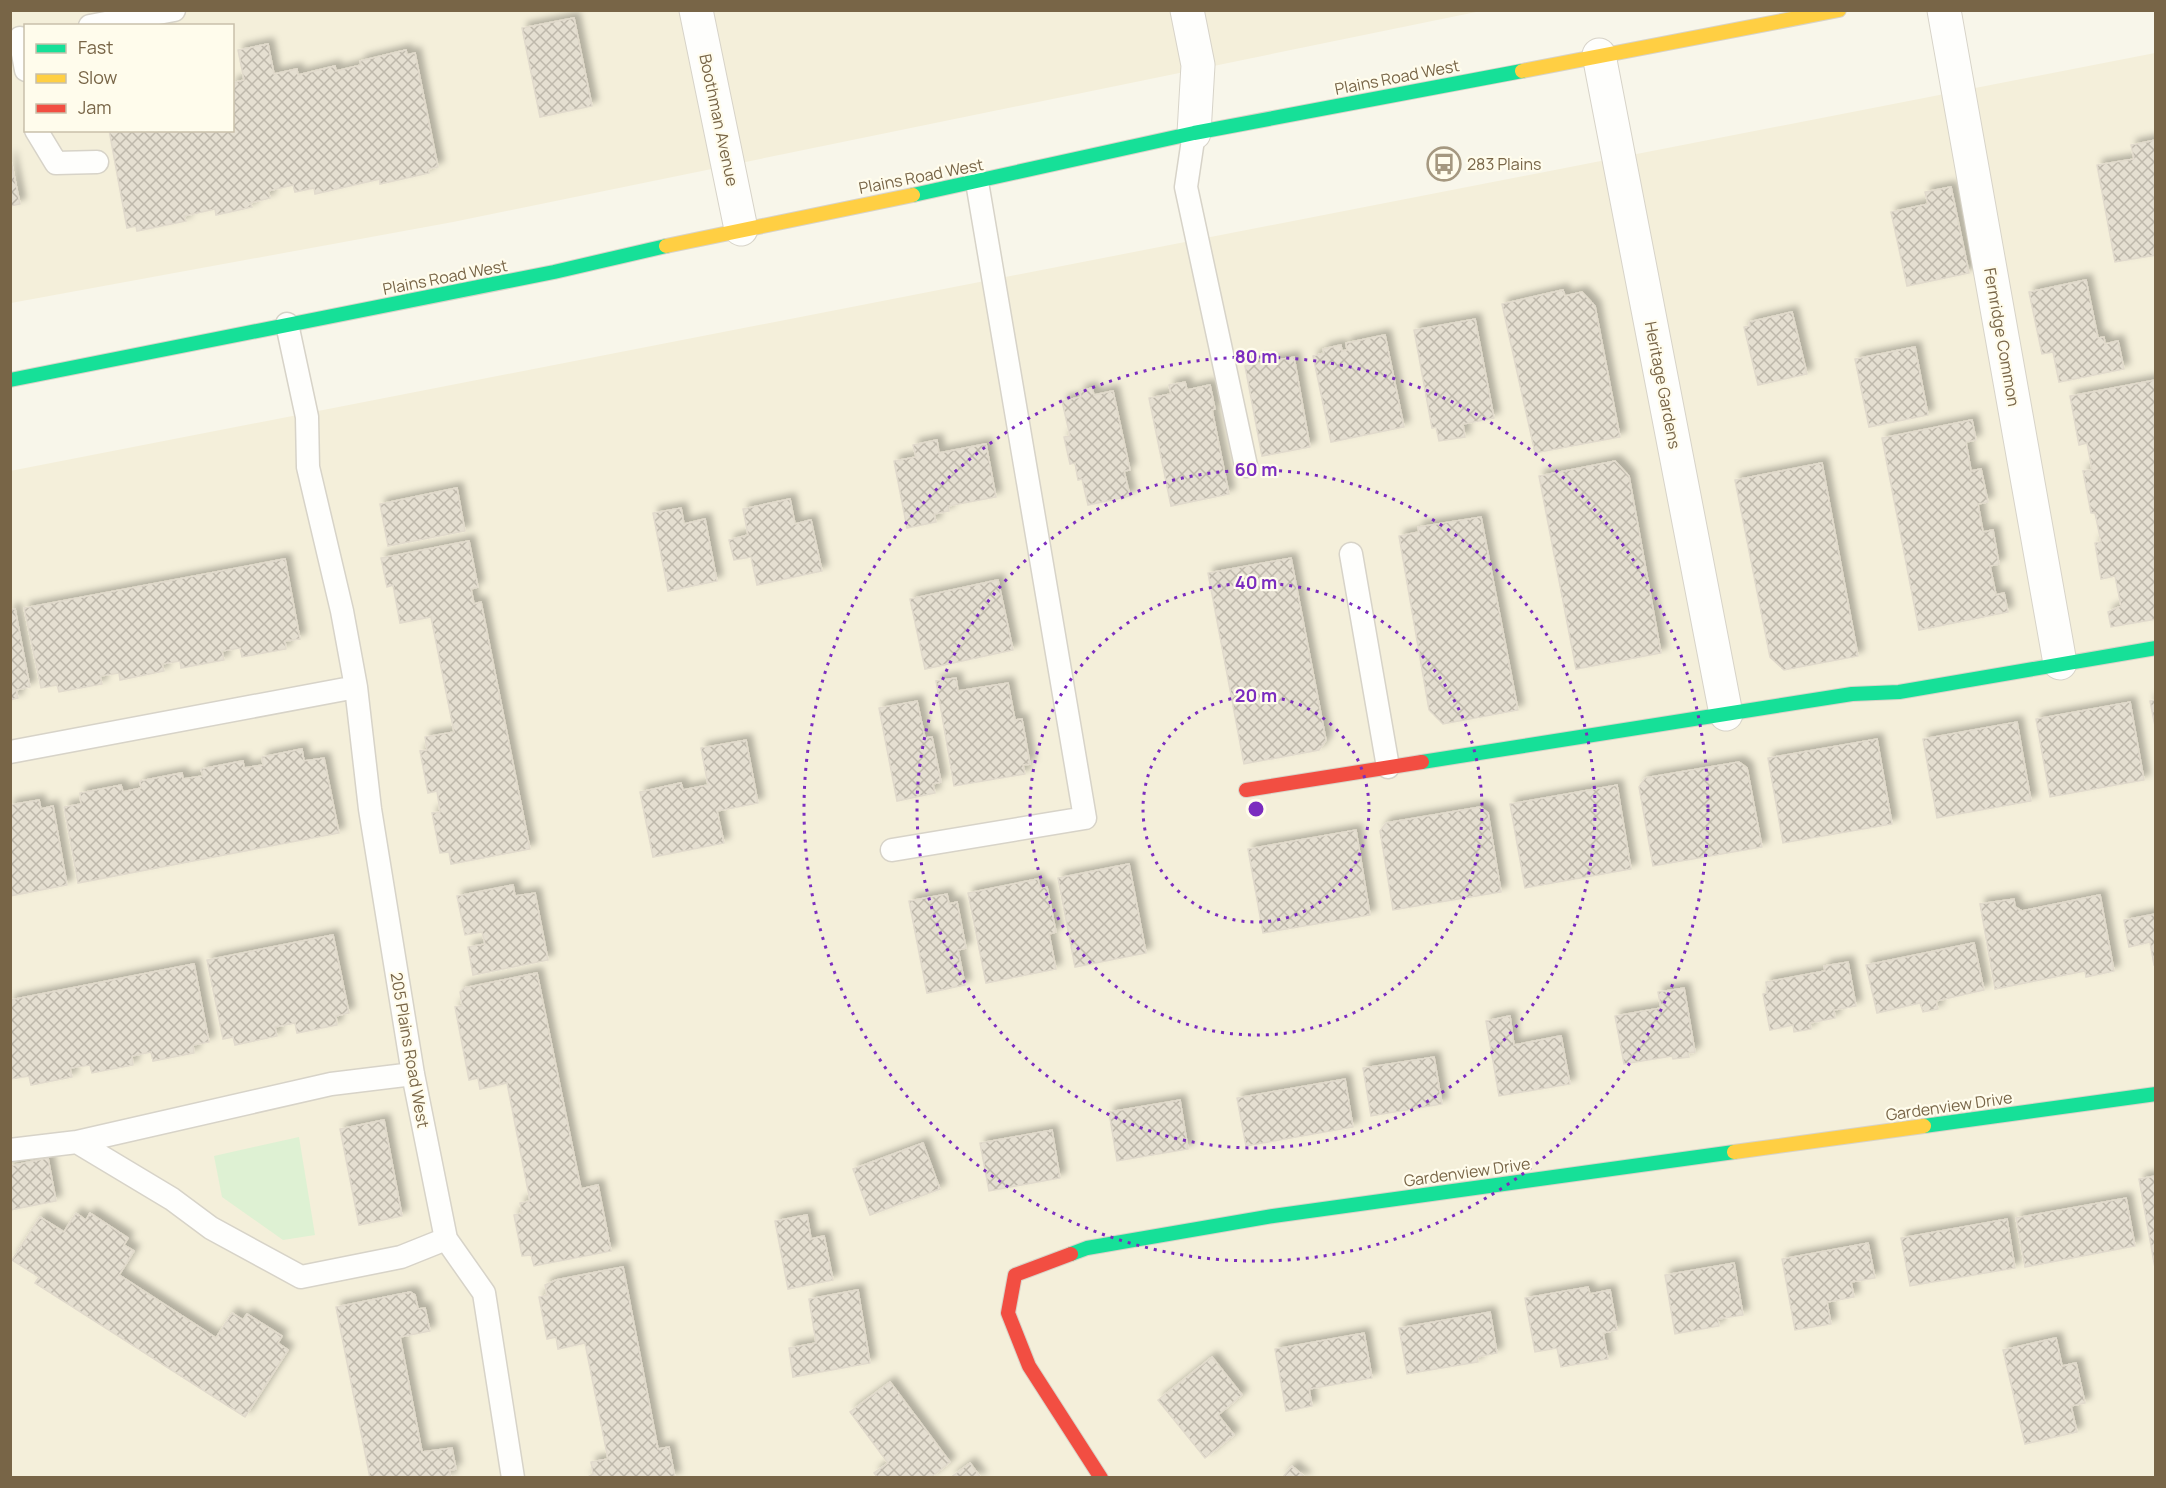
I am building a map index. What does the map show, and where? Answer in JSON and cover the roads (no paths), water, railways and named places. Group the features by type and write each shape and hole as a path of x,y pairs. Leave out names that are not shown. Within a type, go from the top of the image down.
{"street":[{"name":"Boothman Avenue","path":"696,10 741,230"},
{"path":"1187,10 1198,65 1194,133"},
{"name":"Plains Road West","path":"10,380 554,272 741,230 977,182 1194,133 1599,55 1747,18 1839,10"},
{"name":"Fernridge Common","path":"1944,10 2060,663"},
{"name":"Heritage Gardens","path":"1599,55 1726,714"},
{"path":"1246,790 1852,694 1899,692 2156,648"},
{"name":"Gardenview Drive","path":"1101,1478 1029,1366 1008,1313 1015,1275 1087,1248 1273,1216 2156,1094"}],"lane":[{"path":"95,24 114,16 174,10"},
{"path":"19,38 24,61"},
{"path":"37,132 56,163 98,162"},
{"path":"1194,133 1186,187 1246,466"},
{"path":"892,850 1085,818 977,182"},
{"name":"205 Plains Road West","path":"287,324 307,417 308,467 342,611 356,687 370,809 413,1074 446,1239 484,1293 513,1478"},
{"path":"1351,554 1388,767"},
{"path":"10,752 356,687"},
{"path":"10,1150 77,1142 331,1084 413,1074"},
{"path":"77,1142 172,1199 211,1228 301,1276 401,1257 446,1239"}],"place":[{"name":"283 Plains","path":"1444,164"}]}
